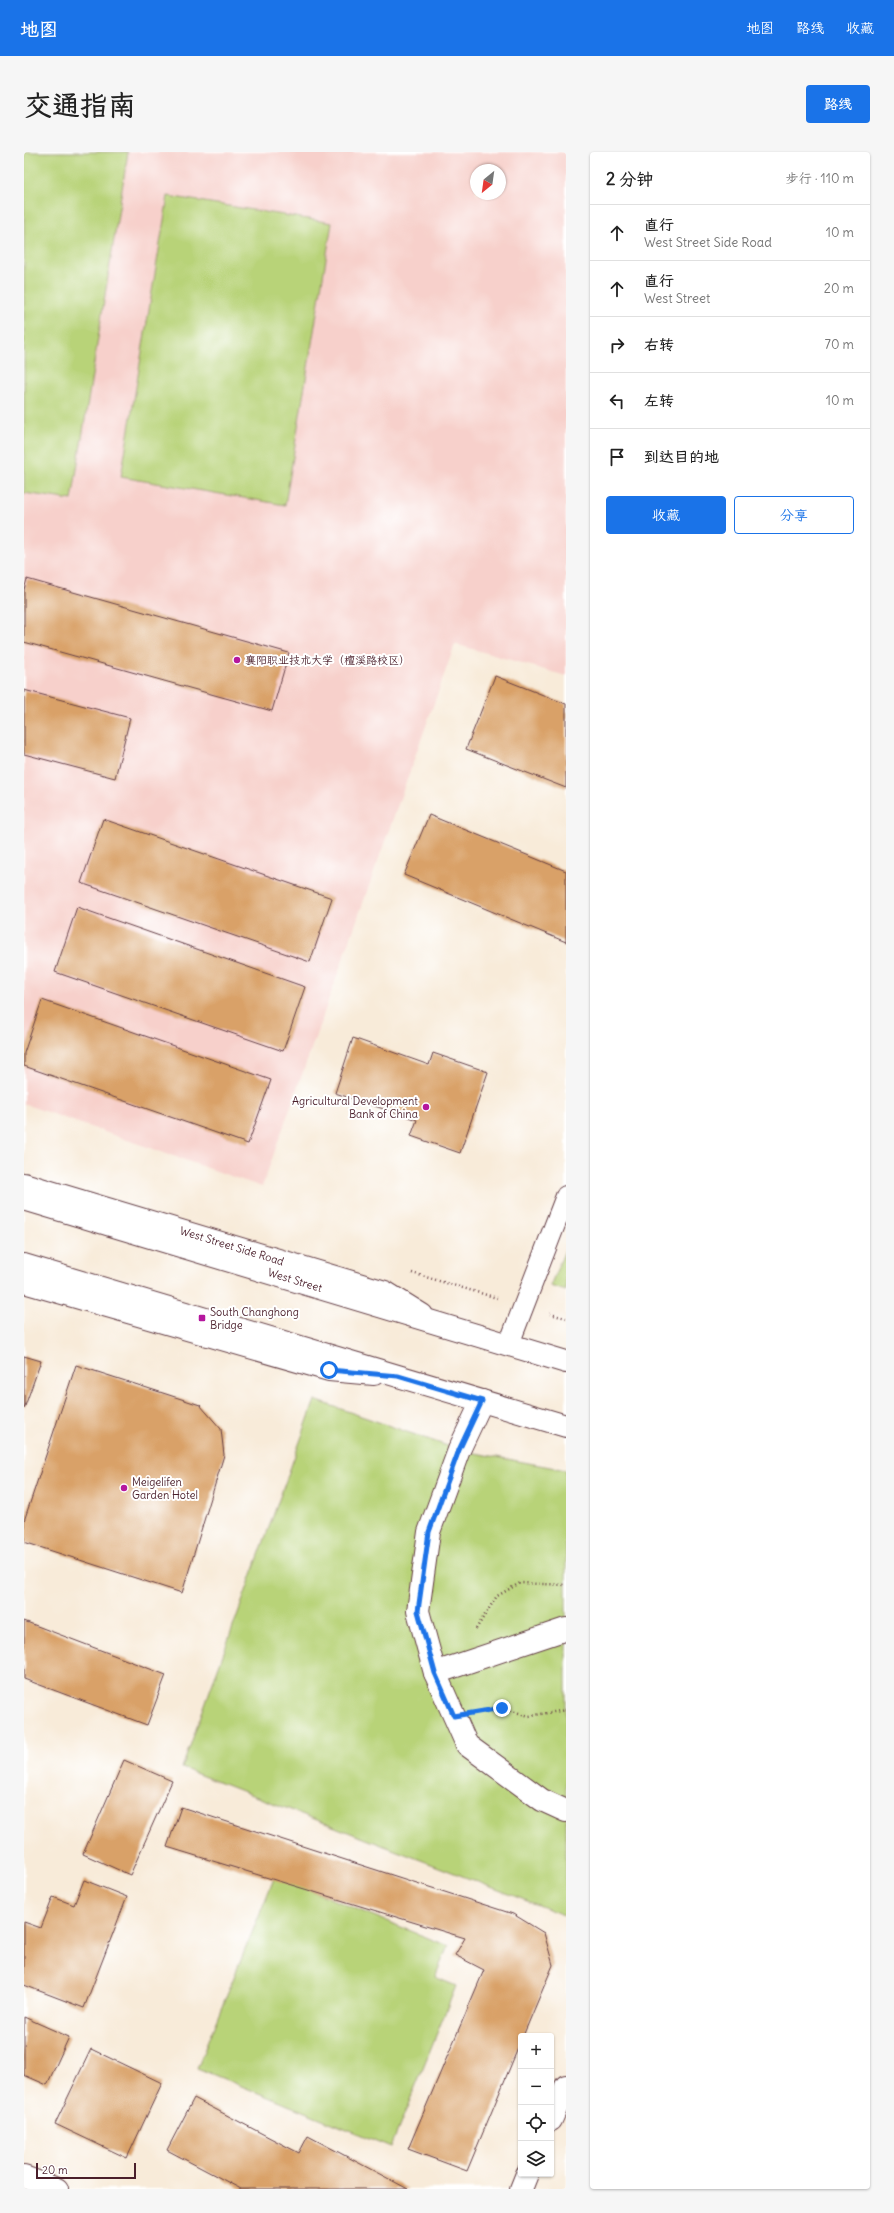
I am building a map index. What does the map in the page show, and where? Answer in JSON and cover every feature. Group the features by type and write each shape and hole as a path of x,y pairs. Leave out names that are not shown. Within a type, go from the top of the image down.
{"street":[{"name":"West Street Side Road","path":"24,1184 385,1292 434,1322"},
{"name":"West Street","path":"24,1200 566,1362"},
{"path":"24,1265 566,1426"},
{"path":"24,1282 329,1370 398,1376"},
{"path":"482,1401 459,1450 429,1532 418,1611 435,1673 467,1746 542,1800 566,1811"},
{"path":"435,1673 566,1629"},
{"path":"554,2113 566,2086"},
{"path":"24,2177 57,2189"},
{"path":"521,2189 526,2177"}],"lane":[{"path":"509,1344 566,1196"}],"path":[{"path":"472,1635 498,1596 520,1583 566,1585"},
{"path":"454,1716 502,1708 529,1716 566,1710"}],"shaded area":[{"name":"襄阳职业技术大学（檀溪路校区）","path":"24,152 566,152 566,676 455,644 262,1187 24,1104"}],"green space":[{"path":"24,152 128,152 72,500 24,493"},
{"path":"168,196 332,223 285,505 121,477"},
{"path":"566,1248 566,1291 550,1286"},
{"path":"315,1400 459,1450 566,1470 566,1916 182,1768"},
{"path":"275,1876 448,1946 435,1977 456,1986 391,2147 197,2068"}],"building":[{"path":"27,579 289,653 272,711 24,642 24,590"},
{"path":"495,676 566,704 566,788 466,749"},
{"path":"24,690 130,718 115,778 24,754"},
{"path":"429,815 566,871 566,942 404,875"},
{"path":"103,819 332,898 310,962 81,883"},
{"path":"77,907 305,987 283,1051 55,972"},
{"path":"42,1000 271,1080 248,1144 24,1066 24,1053"},
{"name":"Agricultural Development Bank of China","path":"353,1038 429,1065 433,1053 488,1072 460,1153 411,1136 417,1120 335,1093"},
{"path":"24,1356 41,1361 24,1409"},
{"name":"Meigelifen Garden Hotel","path":"76,1365 200,1405 221,1429 224,1455 182,1593 24,1542 24,1521"},
{"path":"24,1621 166,1675 147,1725 24,1679"},
{"path":"124,1760 172,1781 130,1875 83,1854"},
{"path":"181,1807 513,1914 544,1933 553,1965 524,2033 518,2033 518,2048 467,2171 408,2149 484,1970 455,1955 465,1938 167,1847"},
{"path":"84,1880 127,1897 84,2008 24,1985 24,1922 41,1928 53,1897 74,1905"},
{"path":"24,2017 69,2037 47,2085 24,2075"},
{"path":"91,2049 162,2083 127,2158 55,2124"},
{"path":"194,2098 299,2153 308,2136 408,2189 241,2189 167,2150"}],"place":[{"name":"襄阳职业技术大学（檀溪路校区）","path":"237,660"},
{"name":"Agricultural Development Bank of China","path":"426,1107"},
{"name":"South Changhong Bridge","path":"202,1318"},
{"name":"Meigelifen Garden Hotel","path":"124,1488"}],"route":[{"path":"329,1370 398,1376 482,1401 459,1450 429,1532 418,1611 435,1673 454,1716 502,1708"}]}
